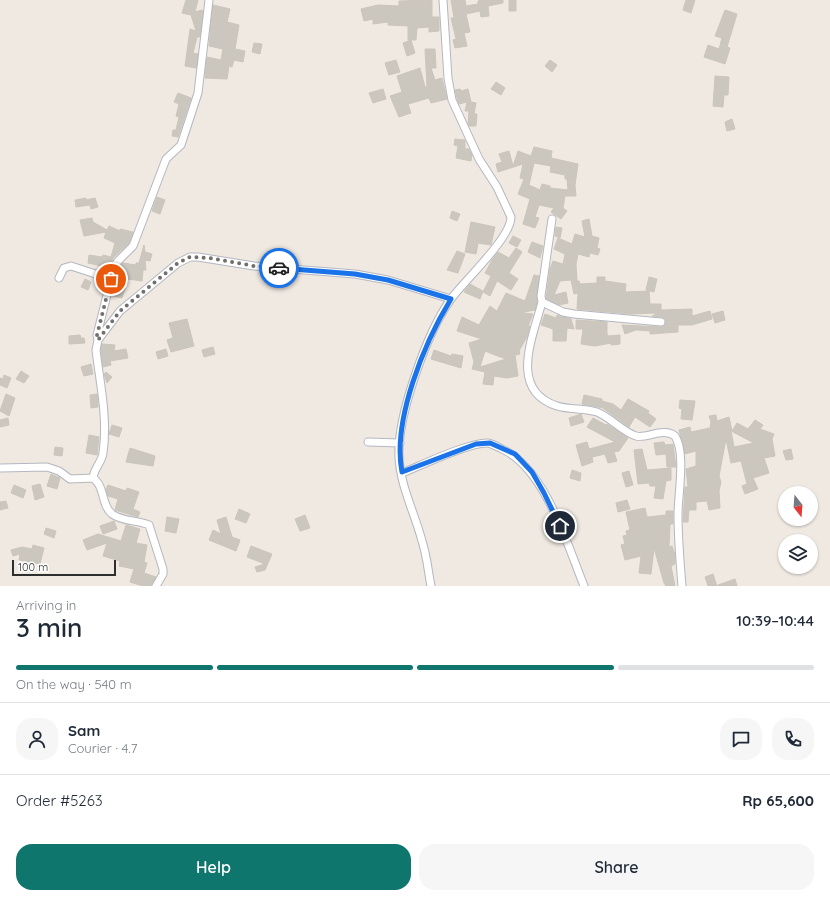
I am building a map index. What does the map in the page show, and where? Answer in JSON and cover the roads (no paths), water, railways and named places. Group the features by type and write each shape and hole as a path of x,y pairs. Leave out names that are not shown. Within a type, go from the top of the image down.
{"street":[{"path":"156,586 164,570 149,525 132,521 111,513 108,509 100,487 93,478 94,470 102,458 104,445 104,414 96,350 98,340 97,335 111,279 117,262 133,246 166,159 181,145 198,93 209,0"},
{"path":"431,586 423,543 405,488 399,457 402,426 409,394 431,336 451,299 504,237 510,226 511,217 497,187 479,159 452,100 448,78 443,0"},
{"path":"552,219 541,296 542,302 527,367 530,384 542,398 558,406 595,412 603,415 637,436 670,433 677,438 680,457 678,514 682,586"},
{"path":"98,340 120,311 178,263 194,257 209,258 254,266 355,274 388,280 451,299"},
{"path":"59,278 64,268 71,266 111,279"},
{"path":"542,302 563,312 574,314 661,322"},
{"path":"368,442 400,443"},
{"path":"402,472 476,444 490,443 515,454 532,472 544,493 565,538 584,586"},
{"path":"0,468 47,468 59,471 70,479 93,478"}]}
